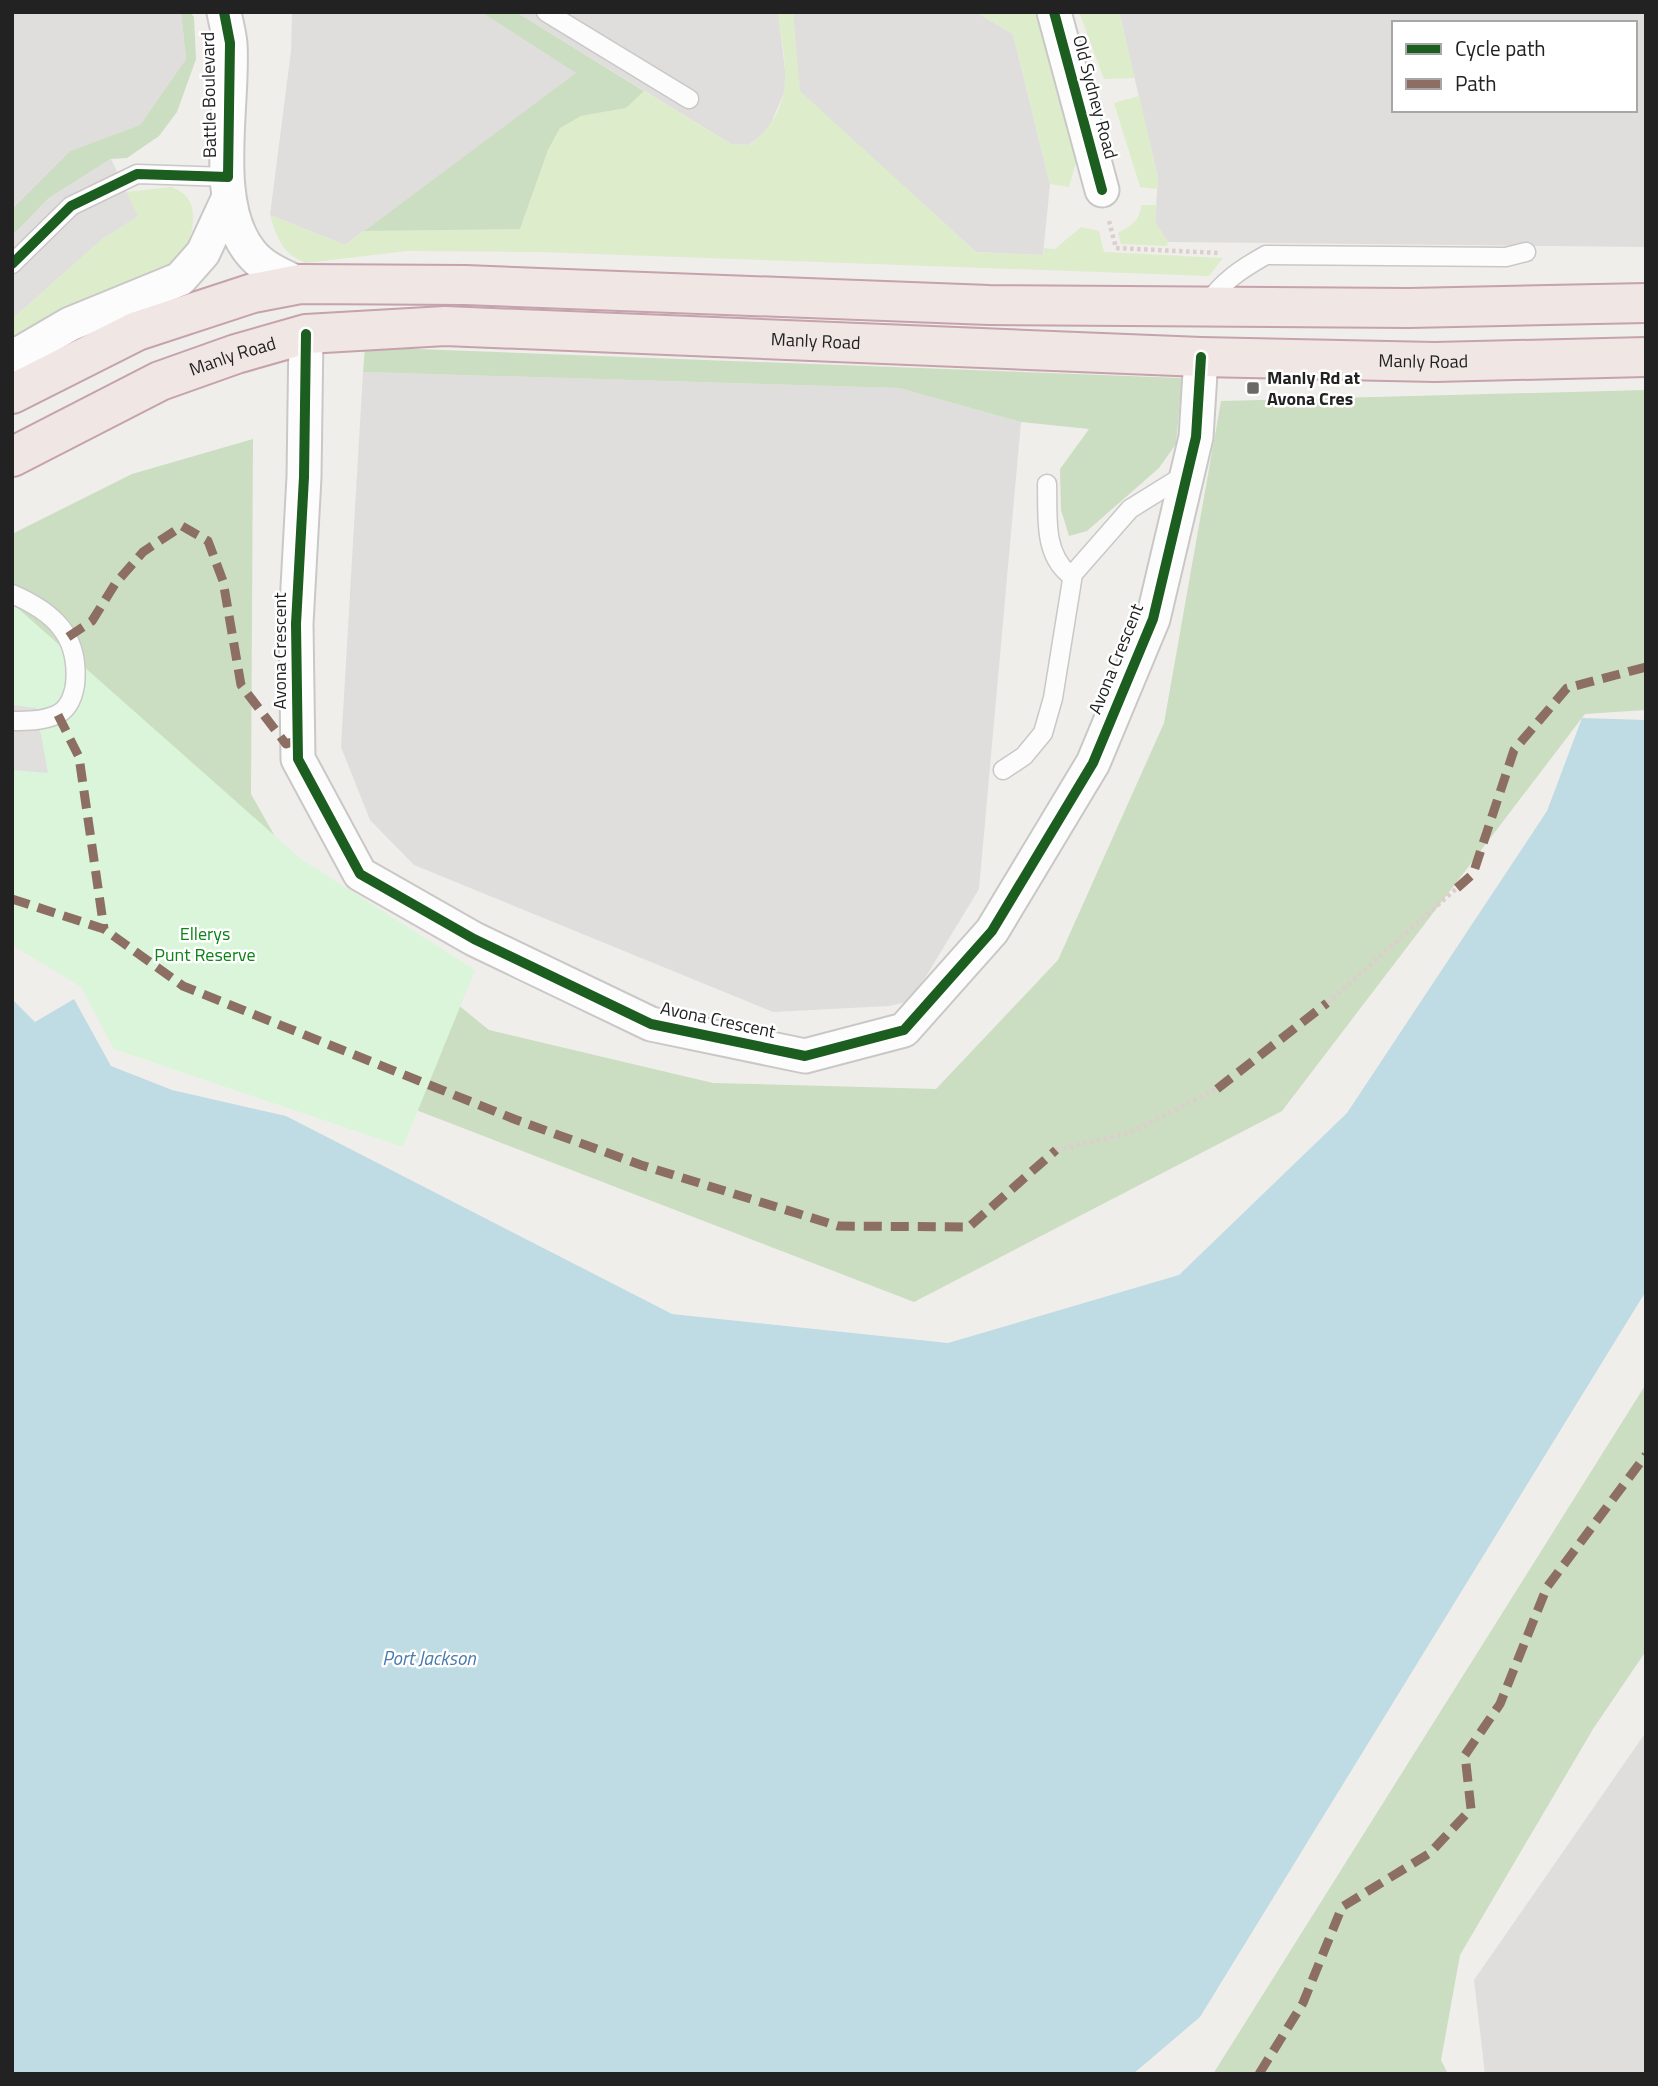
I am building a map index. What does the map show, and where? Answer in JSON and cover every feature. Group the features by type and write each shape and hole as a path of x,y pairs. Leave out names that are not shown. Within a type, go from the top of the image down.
{"highway":[{"path":"12,394 137,331 253,293 300,284 465,285 989,305 1204,308 1646,303"},
{"name":"Avona Crescent","path":"1201,356 1204,308"},
{"name":"Manly Road","path":"12,457 160,381 236,354 306,334 445,326 1201,356 1435,362 1646,357"}],"street":[{"name":"Battle Boulevard","path":"223,12 230,43 228,187 238,234 251,254 270,270 300,284"},
{"name":"Old Sydney Road","path":"1054,12 1102,190"},
{"name":"Battle Boulevard","path":"12,358 70,324 180,279 203,253 228,187"},
{"name":"Avona Crescent","path":"306,334 304,477 296,624 298,760 360,874 474,939 651,1024 805,1056 904,1030 992,930 1093,763 1153,619 1196,437 1201,356"}],"lane":[{"path":"547,12 689,99"},
{"path":"12,264 71,206 137,174 228,187"},
{"path":"1204,308 1219,286 1238,270 1266,255 1506,257 1526,252"},
{"path":"1003,770 1024,756 1043,733 1053,698 1073,574 1130,509 1188,473"},
{"path":"1047,484 1050,543 1057,564 1073,574"},
{"path":"12,594 37,605 54,619 68,637 75,653 76,676 74,696 58,715 40,720 12,721"}],"path":[{"path":"1102,190 1116,248 1231,254"},
{"path":"1327,1003 1457,888"},
{"path":"1056,1150 1129,1133 1217,1089"}],"shaded area":[{"path":"12,12 181,12 186,59 140,125 70,151 12,209"},
{"path":"292,12 481,12 577,73 345,245 270,215 291,51"},
{"path":"516,12 778,12 787,86 768,130 749,145 731,144"},
{"path":"793,12 976,12 1013,34 1050,184 1043,255 976,252 799,91"},
{"path":"1119,12 1646,12 1646,247 1168,242 1155,222 1158,178"},
{"path":"111,159 138,216 101,240 12,319 12,236 49,198"},
{"path":"363,372 899,388 1021,422 979,889 911,1001 889,1006 773,1012 414,865 370,820 341,747"},
{"path":"12,705 36,708 48,773 12,770"},
{"path":"1646,1732 1646,2074 1485,2074 1474,1980"}],"green space":[{"path":"181,12 190,12 194,17 196,59 177,112 159,136 127,158 111,159 49,198 12,236 12,209 70,151 140,125 186,59"},
{"path":"481,12 516,12 644,91 626,108 581,116 560,128 548,150 520,229 364,231 576,73"},
{"path":"778,12 793,12 800,91 976,252 1043,255 1044,248 1055,249 1081,227 1099,231 1104,252 1223,258 1209,276 539,252 407,251 306,263 291,255 278,238 270,215 345,245 364,231 520,229 548,150 560,128 581,116 626,108 644,91 731,144 750,145 776,116 782,100 785,68"},
{"path":"976,12 1045,12 1079,152 1069,187 1050,184 1013,34"},
{"path":"1079,12 1119,12 1135,78 1104,79"},
{"path":"1139,96 1158,178 1158,189 1140,187 1114,103"},
{"path":"171,187 189,200 193,210 191,232 180,265 12,339 12,319 101,240 138,216 126,192"},
{"path":"1141,205 1157,205 1155,222 1168,242 1167,246 1121,244 1118,233 1134,222"},
{"path":"365,347 1182,378 1176,444 1159,468 1087,531 1069,536 1061,510 1060,469 1089,429 1021,422 899,388 363,372"},
{"path":"1646,390 1646,710 1585,714 1282,1111 914,1302 250,1046 12,675 12,534 132,474 253,439 251,794 295,872 489,1030 713,1083 936,1089 1058,960 1164,723 1221,401"},
{"name":"Ellerys Punt Reserve","path":"12,603 301,859 475,970 403,1147 114,1049 81,987 12,945"},
{"path":"1646,1384 1646,1651 1593,1729 1460,1955 1441,2060 1448,2074 1213,2074"}],"water":[{"name":"Port Jackson","path":"1582,718 1646,720 1646,1291 1200,2017 1133,2074 12,2074 12,999 35,1022 74,999 111,1066 172,1090 286,1116 672,1314 948,1343 1179,1275 1347,1113 1547,811"}],"marked path":[{"path":"68,637 92,621 115,584 143,552 182,526 208,541 223,581 241,685 286,744 298,740"},
{"path":"1457,888 1473,874 1514,750 1567,688 1646,667"},
{"path":"58,715 79,757 104,929"},
{"path":"12,899 104,929 183,986 514,1119 641,1165 838,1226 969,1227 1056,1150"},
{"path":"1217,1089 1327,1003"},
{"path":"1259,2074 1303,2003 1342,1907 1430,1853 1471,1809 1465,1755 1500,1704 1547,1587 1646,1455"}],"cycle path":[{"path":"12,264 71,206 137,174 228,177 230,43 224,12"},
{"path":"1054,12 1102,190"},
{"path":"306,334 304,477 296,624 298,759 360,874 474,939 651,1024 805,1056 904,1030 992,931 1093,763 1153,619 1196,437 1201,357"}],"place":[{"name":"Manly Rd at Avona Cres","path":"1253,388"}]}
